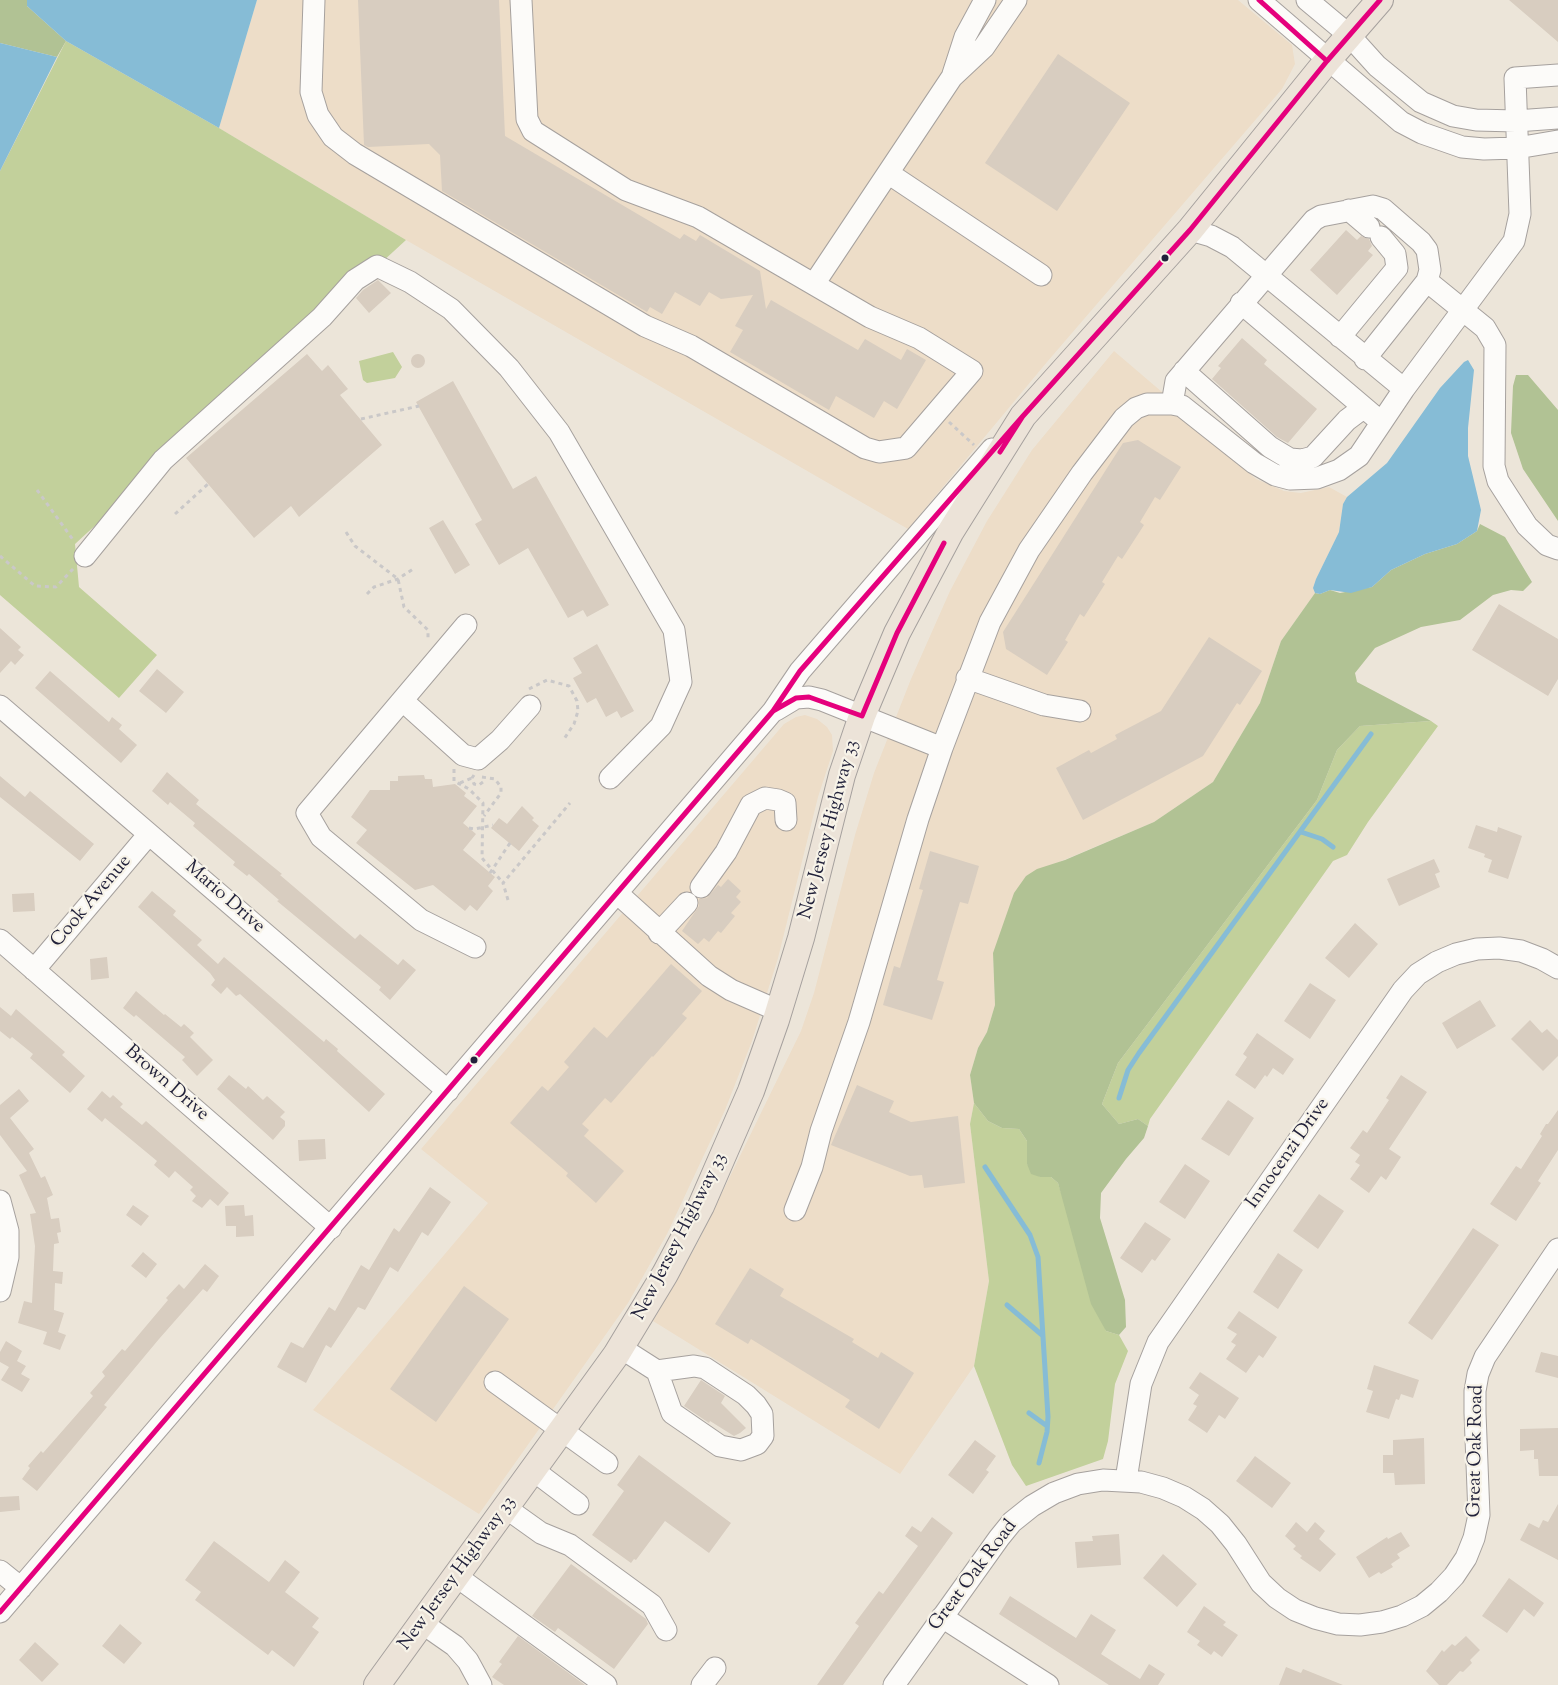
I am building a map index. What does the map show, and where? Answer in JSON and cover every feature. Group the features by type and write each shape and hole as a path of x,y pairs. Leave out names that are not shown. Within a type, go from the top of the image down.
{"main road":[{"name":"New Jersey Highway 33","path":"377,1685 622,1348 666,1273 701,1206 751,1091 779,1011 801,938 842,775 862,716 897,632 922,581 950,531 1023,416 1190,230 1327,61 1380,0"}],"street":[{"path":"314,0 312,92 318,114 333,136 355,154 645,326 691,346 865,448 879,452 906,448 972,371 919,338 870,317 698,217 626,190 533,131 527,119 521,0"},
{"path":"952,77 965,38 986,0"},
{"path":"814,284 952,77 984,47 1016,0"},
{"path":"1259,0 1327,61 1401,122 1422,133 1462,147 1484,149 1517,148 1558,141"},
{"path":"1307,0 1349,36 1377,66 1422,102 1453,116 1476,120 1516,121 1558,118"},
{"path":"795,1210 812,1167 821,1131 859,1022 918,819 942,748 967,678 990,622 1029,550 1082,473 1124,418 1136,408 1147,404 1172,404 1190,410 1254,463 1275,476 1290,479 1318,478 1339,470 1359,456 1404,389 1514,242 1520,214 1515,78 1558,75"},
{"path":"888,173 1041,275"},
{"path":"1172,404 1176,381 1314,220 1321,216 1372,206 1383,209 1421,242 1427,250 1430,270 1427,281 1366,359"},
{"path":"1340,337 1397,268 1395,254 1375,232 1349,210"},
{"path":"1190,230 1211,236 1232,247 1404,389"},
{"path":"85,556 163,460 322,317 355,280 377,266 410,282 451,309 509,368 559,432 674,630 681,682 661,726 610,778"},
{"path":"1427,281 1486,328 1496,345 1494,466 1498,481 1528,526 1547,545 1557,551"},
{"path":"1242,303 1363,408 1382,422"},
{"path":"1184,371 1270,447 1290,458 1302,460 1313,456 1347,420 1363,408"},
{"path":"0,1612 773,711 800,671 986,456 1023,416"},
{"path":"466,626 306,813 321,837 421,920 475,947"},
{"path":"967,678 1044,705 1080,711"},
{"path":"773,711 796,698 809,697 822,700 942,748"},
{"path":"403,701 462,754 478,759 500,740 528,699"},
{"name":"Mario Drive","path":"0,706 448,1091"},
{"path":"701,887 726,852 751,805 765,798 785,803 786,820"},
{"name":"Cook Avenue","path":"34,970 149,834"},
{"path":"618,893 659,933 709,976 731,990 779,1011"},
{"path":"659,933 687,903"},
{"name":"Brown Drive","path":"0,940 331,1228"},
{"name":"Innocenzi Drive","path":"1126,1480 1141,1384 1158,1342 1403,990 1418,974 1437,962 1456,954 1477,949 1499,948 1521,951 1558,968"},
{"path":"0,1201 8,1231 8,1256 0,1291"},
{"name":"Great Oak Road","path":"894,1685 1012,1522 1032,1506 1054,1493 1078,1484 1103,1480 1126,1480 1163,1488 1184,1497 1203,1509 1220,1524 1236,1544 1261,1582 1277,1598 1295,1610 1315,1618 1338,1624 1360,1625 1389,1620 1422,1606 1454,1576 1466,1558 1474,1538 1479,1515 1474,1406 1478,1374 1485,1357 1558,1250"},
{"path":"622,1348 657,1370 694,1366 705,1368 746,1395 756,1405 762,1414 763,1436 757,1444 741,1450 720,1446 672,1413 657,1370"},
{"path":"495,1382 607,1463"},
{"path":"533,1470 578,1504"},
{"path":"506,1508 541,1533 570,1545 652,1605 666,1630"},
{"path":"0,1571 21,1588"},
{"path":"456,1576 606,1685"},
{"path":"942,1617 1048,1685"},
{"path":"422,1623 455,1646 468,1661 481,1685"},
{"path":"702,1685 715,1668"}],"path":[{"path":"361,419 419,406"},
{"path":"937,412 986,456"},
{"path":"175,514 208,484"},
{"path":"0,556 35,586 56,587 85,556 37,490"},
{"path":"346,532 355,546 398,578 404,607 428,630 428,648"},
{"path":"367,594 386,581 398,578 413,568"},
{"path":"528,699 531,686 547,680 569,686 577,701 578,711 574,724 564,738"},
{"path":"460,783 475,775 495,779 502,787 502,793 484,816"},
{"path":"472,778 474,784 479,785 483,782 484,778"},
{"path":"454,781 460,783 483,803 482,858 503,883 508,900"},
{"path":"503,883 570,803"},
{"path":"469,828 484,828 493,825"},
{"path":"492,872 510,843"}],"shaded area":[{"path":"257,0 1238,0 1292,45 1295,64 1282,89 1047,362 908,529 406,240 219,128"},
{"path":"1114,351 1162,392 1186,419 1256,479 1284,491 1301,493 1329,487 1347,497 1343,504 1339,532 1313,588 1315,593 1281,641 1260,703 1213,782 1154,822 1026,876 993,953 995,1005 987,1032 978,1048 970,1075 974,1103 970,1124 989,1281 974,1366 900,1474 653,1321 696,1246 801,1031 814,993 855,835 874,773 911,679 950,591 987,521 1032,450"},
{"path":"805,715 817,719 827,727 832,735 833,751 818,797 778,958 752,1041 725,1110 667,1234 628,1303 479,1514 313,1410 488,1203 421,1149 784,724 796,717"}],"green space":[{"path":"0,0 27,0 27,6 66,41 57,57 0,43"},
{"path":"66,41 219,128 406,240 75,544 79,587 157,655 119,698 0,595 0,171"},
{"path":"393,352 402,367 395,378 367,383 363,380 359,361"},
{"path":"1516,375 1528,375 1558,410 1558,521 1523,469 1511,433 1513,386"},
{"path":"1480,524 1505,537 1532,582 1523,591 1511,590 1493,595 1460,620 1421,627 1375,648 1355,673 1357,682 1431,721 1360,726 1337,750 1317,800 1118,1063 1102,1104 1119,1124 1138,1119 1148,1126 1144,1138 1101,1193 1100,1218 1125,1300 1126,1327 1119,1335 1106,1331 1091,1304 1058,1183 1051,1177 1040,1177 1031,1174 1027,1164 1027,1141 1019,1129 1002,1128 988,1121 974,1103 970,1075 978,1048 987,1032 995,1005 993,953 1014,893 1026,876 1037,869 1065,860 1154,822 1213,782 1260,703 1281,641 1315,593 1320,594 1330,590 1340,593 1372,587 1391,570 1425,554 1457,544 1477,531"},
{"path":"1431,721 1438,726 1368,822 1347,855 1333,861 1150,1119 1148,1126 1138,1119 1119,1124 1102,1104 1118,1063 1317,800 1337,750 1360,726"},
{"path":"974,1103 988,1121 1002,1128 1019,1129 1027,1141 1027,1164 1040,1177 1051,1177 1058,1183 1106,1331 1119,1335 1128,1351 1115,1384 1108,1441 1103,1459 1026,1486 1012,1465 974,1366 989,1281 970,1124"}],"water":[{"path":"27,0 257,0 219,128 66,41 27,6"},
{"path":"0,43 57,57 0,171"},
{"path":"1468,360 1474,370 1468,428 1468,456 1481,510 1477,531 1457,544 1425,554 1391,570 1372,587 1351,593 1330,590 1320,594 1315,593 1313,588 1316,579 1339,532 1343,504 1347,497 1387,463 1440,388"}],"building":[{"path":"358,0 499,0 505,136 680,239 684,234 696,241 700,235 760,271 766,309 771,300 858,350 865,339 901,360 907,349 926,360 897,409 884,401 874,418 836,396 829,410 730,352 743,330 735,326 753,295 721,299 709,292 700,306 675,292 662,314 650,307 647,312 442,191 440,155 429,144 368,147 364,145"},
{"path":"1509,0 1558,0 1558,42"},
{"path":"1058,54 1130,103 1057,211 985,163"},
{"path":"1346,230 1357,240 1361,236 1369,239 1372,246 1368,251 1373,255 1337,295 1310,270"},
{"path":"378,280 391,293 369,313 356,298 363,290"},
{"path":"1242,338 1267,360 1264,364 1317,409 1288,443 1277,437 1212,379 1221,368 1218,366"},
{"path":"307,354 322,371 328,365 348,389 340,395 382,445 299,517 291,506 254,538 186,458"},
{"path":"415,354 421,354 425,361 421,368 415,368 411,364 411,358"},
{"path":"453,381 513,489 536,476 609,605 587,617 583,610 568,618 528,548 499,565 475,524 482,520 416,402"},
{"path":"1138,440 1181,467 1160,500 1155,497 1140,522 1144,525 1122,559 1118,556 1102,582 1105,584 1084,617 1080,614 1065,640 1068,642 1047,675 1006,649 1003,632 1123,443"},
{"path":"443,520 470,565 455,574 429,528"},
{"path":"1499,604 1558,639 1558,679 1548,696 1472,650"},
{"path":"0,628 21,647 18,650 24,655 15,665 11,661 0,673"},
{"path":"1209,637 1262,671 1240,705 1237,703 1203,756 1083,820 1056,768 1089,750 1091,753 1117,739 1115,735 1161,711"},
{"path":"597,644 634,711 621,718 617,711 606,717 596,698 587,703 573,678 582,673 573,658"},
{"path":"157,669 184,692 166,713 139,691"},
{"path":"50,671 109,722 112,717 122,725 119,729 137,745 121,763 35,688"},
{"path":"167,772 199,800 196,804 282,874 280,875 355,939 360,934 398,965 403,959 416,970 390,1000 379,990 381,987 277,901 279,900 249,874 247,876 233,865 235,862 193,826 195,823 170,802 168,805 152,791"},
{"path":"424,775 425,779 432,779 433,787 455,784 466,793 464,796 477,806 463,823 476,834 463,850 495,877 488,886 493,891 477,911 470,905 465,911 433,885 415,890 356,843 367,830 351,817 370,790 390,790 390,781 398,781 398,776"},
{"path":"0,776 25,797 30,791 94,844 80,861 0,797"},
{"path":"522,806 539,826 519,851 491,828 499,818 507,824"},
{"path":"1476,825 1497,832 1498,827 1522,836 1508,879 1488,872 1492,860 1484,857 1485,854 1468,848"},
{"path":"930,851 979,866 968,904 960,902 937,980 944,982 932,1020 883,1005 894,966 900,968 923,890 919,889"},
{"path":"1434,859 1440,872 1435,874 1440,887 1399,906 1387,879"},
{"path":"728,879 741,891 736,897 741,902 731,913 735,916 721,933 718,931 709,942 704,938 698,944 682,931 699,906 699,899 707,898 718,885 721,887"},
{"path":"152,891 176,911 173,915 202,940 197,945 218,964 224,957 324,1042 326,1039 338,1049 337,1051 385,1094 369,1112 240,994 236,996 227,987 221,994 211,985 215,980 210,973 138,907"},
{"path":"34,893 35,911 13,912 12,894"},
{"path":"1355,923 1378,944 1349,978 1325,958"},
{"path":"107,957 109,978 91,980 90,959"},
{"path":"671,964 702,991 682,1014 687,1018 653,1057 611,1103 605,1098 582,1124 589,1130 584,1136 624,1171 596,1203 566,1176 568,1173 510,1123 542,1086 548,1091 569,1067 564,1062 594,1027 607,1038"},
{"path":"1310,983 1336,1000 1310,1039 1284,1021"},
{"path":"136,991 164,1015 181,1027 184,1024 194,1033 190,1037 213,1060 197,1076 182,1060 185,1057 136,1015 134,1017 123,1008"},
{"path":"1480,1000 1496,1026 1457,1049 1442,1023"},
{"path":"0,1007 11,1016 16,1009 65,1052 62,1055 85,1076 70,1093 30,1058 33,1054 12,1037 10,1039 0,1031"},
{"path":"1530,1020 1542,1033 1547,1029 1558,1040 1558,1056 1543,1071 1511,1039"},
{"path":"1257,1033 1294,1059 1283,1075 1273,1068 1267,1077 1265,1075 1255,1089 1235,1075 1247,1057 1243,1054"},
{"path":"229,1075 246,1089 248,1086 263,1100 267,1096 285,1112 280,1117 285,1121 285,1126 273,1140 217,1089"},
{"path":"1401,1075 1427,1092 1389,1149 1401,1157 1386,1180 1381,1176 1369,1193 1350,1179 1360,1165 1355,1162 1360,1155 1350,1148 1363,1130 1367,1133 1389,1100 1386,1098"},
{"path":"857,1085 894,1101 889,1112 911,1122 958,1116 965,1183 924,1188 922,1175 910,1176 831,1145"},
{"path":"19,1089 29,1101 10,1118 34,1149 29,1153 41,1178 45,1176 53,1195 47,1198 51,1219 59,1218 61,1232 57,1233 59,1243 54,1244 53,1271 63,1272 62,1284 55,1283 54,1310 64,1313 58,1332 66,1335 60,1350 43,1344 47,1332 18,1323 24,1301 32,1303 35,1246 30,1214 36,1213 19,1175 27,1171 0,1135 0,1105"},
{"path":"102,1091 110,1098 113,1095 123,1104 120,1107 142,1125 146,1121 229,1193 218,1206 210,1199 202,1208 192,1201 196,1196 190,1190 193,1187 175,1171 169,1178 154,1165 157,1161 105,1118 102,1122 87,1109"},
{"path":"1228,1100 1254,1118 1229,1156 1201,1139"},
{"path":"1558,1110 1558,1150 1538,1181 1541,1183 1516,1221 1490,1204 1516,1166 1521,1169 1542,1136 1540,1134 1546,1124 1548,1124"},
{"path":"325,1139 326,1159 299,1161 298,1140"},
{"path":"1185,1164 1210,1181 1185,1219 1159,1202"},
{"path":"430,1187 451,1202 428,1236 422,1232 398,1272 390,1267 365,1310 358,1307 331,1348 326,1345 306,1383 277,1367 291,1342 303,1348 329,1307 335,1311 361,1265 369,1270 394,1228 399,1232"},
{"path":"1319,1194 1344,1211 1318,1249 1293,1231"},
{"path":"133,1205 149,1216 141,1226 126,1215"},
{"path":"244,1205 245,1216 253,1215 254,1236 236,1237 236,1226 226,1226 225,1206"},
{"path":"1145,1222 1171,1239 1155,1261 1152,1259 1142,1273 1120,1258"},
{"path":"1473,1228 1499,1245 1432,1340 1408,1323"},
{"path":"143,1252 157,1264 146,1278 131,1266"},
{"path":"1278,1253 1303,1270 1278,1309 1253,1292"},
{"path":"205,1264 219,1276 207,1292 203,1289 159,1339 104,1405 107,1407 37,1491 22,1479 30,1468 28,1466 41,1451 43,1453 93,1396 90,1393 105,1376 102,1372 122,1349 125,1351 168,1300 166,1298 179,1284 184,1289"},
{"path":"750,1268 784,1289 780,1296 854,1339 852,1342 878,1358 881,1352 914,1373 879,1429 845,1407 850,1400 751,1339 748,1344 715,1324"},
{"path":"464,1286 509,1319 436,1422 390,1389"},
{"path":"1239,1311 1277,1337 1263,1358 1259,1355 1246,1373 1226,1359 1236,1345 1231,1342 1237,1334 1227,1328"},
{"path":"6,1341 22,1351 17,1361 26,1366 21,1374 30,1379 22,1392 1,1380 9,1367 0,1362 0,1352"},
{"path":"1541,1352 1558,1356 1558,1378 1535,1372"},
{"path":"1374,1365 1419,1380 1413,1398 1401,1394 1399,1400 1396,1399 1389,1419 1366,1412 1373,1391 1367,1389"},
{"path":"1200,1372 1239,1398 1225,1419 1219,1415 1207,1433 1188,1420 1197,1406 1193,1404 1199,1395 1189,1388"},
{"path":"701,1380 725,1396 721,1403 746,1428 740,1433 734,1436 710,1421 709,1423 684,1406"},
{"path":"1558,1428 1558,1476 1539,1476 1538,1459 1534,1459 1534,1450 1520,1451 1520,1429"},
{"path":"1424,1438 1425,1484 1395,1485 1394,1473 1383,1473 1383,1455 1393,1455 1393,1440"},
{"path":"975,1440 996,1456 986,1470 989,1472 973,1494 948,1475"},
{"path":"639,1455 731,1523 709,1553 665,1521 636,1560 634,1559 631,1563 592,1535 624,1491 617,1485"},
{"path":"1255,1456 1291,1483 1272,1508 1236,1481"},
{"path":"19,1496 20,1510 0,1512 0,1497"},
{"path":"1558,1504 1558,1560 1520,1540 1529,1523 1539,1528 1543,1520 1548,1522"},
{"path":"932,1517 953,1533 843,1685 817,1685 859,1626 855,1623 879,1591 883,1594 918,1546 905,1536 912,1526 921,1532"},
{"path":"1296,1522 1307,1532 1315,1522 1325,1531 1319,1539 1336,1554 1320,1572 1300,1558 1302,1556 1293,1549 1296,1546 1285,1536"},
{"path":"1401,1532 1410,1546 1397,1554 1400,1558 1391,1564 1393,1567 1369,1578 1356,1557 1387,1537 1388,1539"},
{"path":"1119,1534 1121,1565 1077,1568 1075,1542 1093,1541 1092,1536"},
{"path":"214,1541 269,1582 285,1560 300,1572 285,1592 319,1618 312,1627 319,1632 294,1667 272,1650 268,1655 195,1600 201,1592 185,1580"},
{"path":"1163,1554 1197,1584 1177,1607 1143,1578"},
{"path":"571,1564 646,1619 648,1624 614,1669 558,1628 555,1632 532,1616"},
{"path":"1509,1578 1544,1603 1534,1617 1524,1609 1507,1633 1482,1616"},
{"path":"1010,1596 1076,1638 1091,1614 1116,1630 1101,1654 1140,1679 1149,1664 1165,1674 1158,1685 1109,1685 999,1614"},
{"path":"1204,1606 1226,1622 1223,1625 1238,1635 1222,1657 1214,1651 1211,1655 1197,1645 1200,1641 1187,1632"},
{"path":"120,1624 142,1643 124,1664 102,1646"},
{"path":"518,1636 585,1685 504,1685 492,1677 502,1664 499,1662"},
{"path":"1466,1636 1480,1650 1470,1660 1472,1663 1463,1672 1460,1671 1447,1685 1439,1685 1426,1671 1442,1650 1444,1652 1452,1644 1455,1646"},
{"path":"35,1642 59,1664 42,1682 19,1660"},
{"path":"1286,1667 1301,1673 1303,1669 1343,1685 1279,1685"}],"waterway":[{"path":"1119,1098 1128,1070 1139,1053 1371,734"},
{"path":"1301,832 1322,839 1333,847"},
{"path":"985,1167 1030,1235 1038,1257 1048,1417 1047,1432 1039,1463"},
{"path":"1007,1305 1042,1335"},
{"path":"1029,1413 1047,1426"}],"transit line":[{"path":"1259,0 1327,61"},
{"path":"1000,452 1023,416 1190,230 1327,61 1380,0"},
{"path":"0,1612 773,711 800,671 1023,416"},
{"path":"773,711 796,698 809,697 862,716 897,633 944,543"}]}
